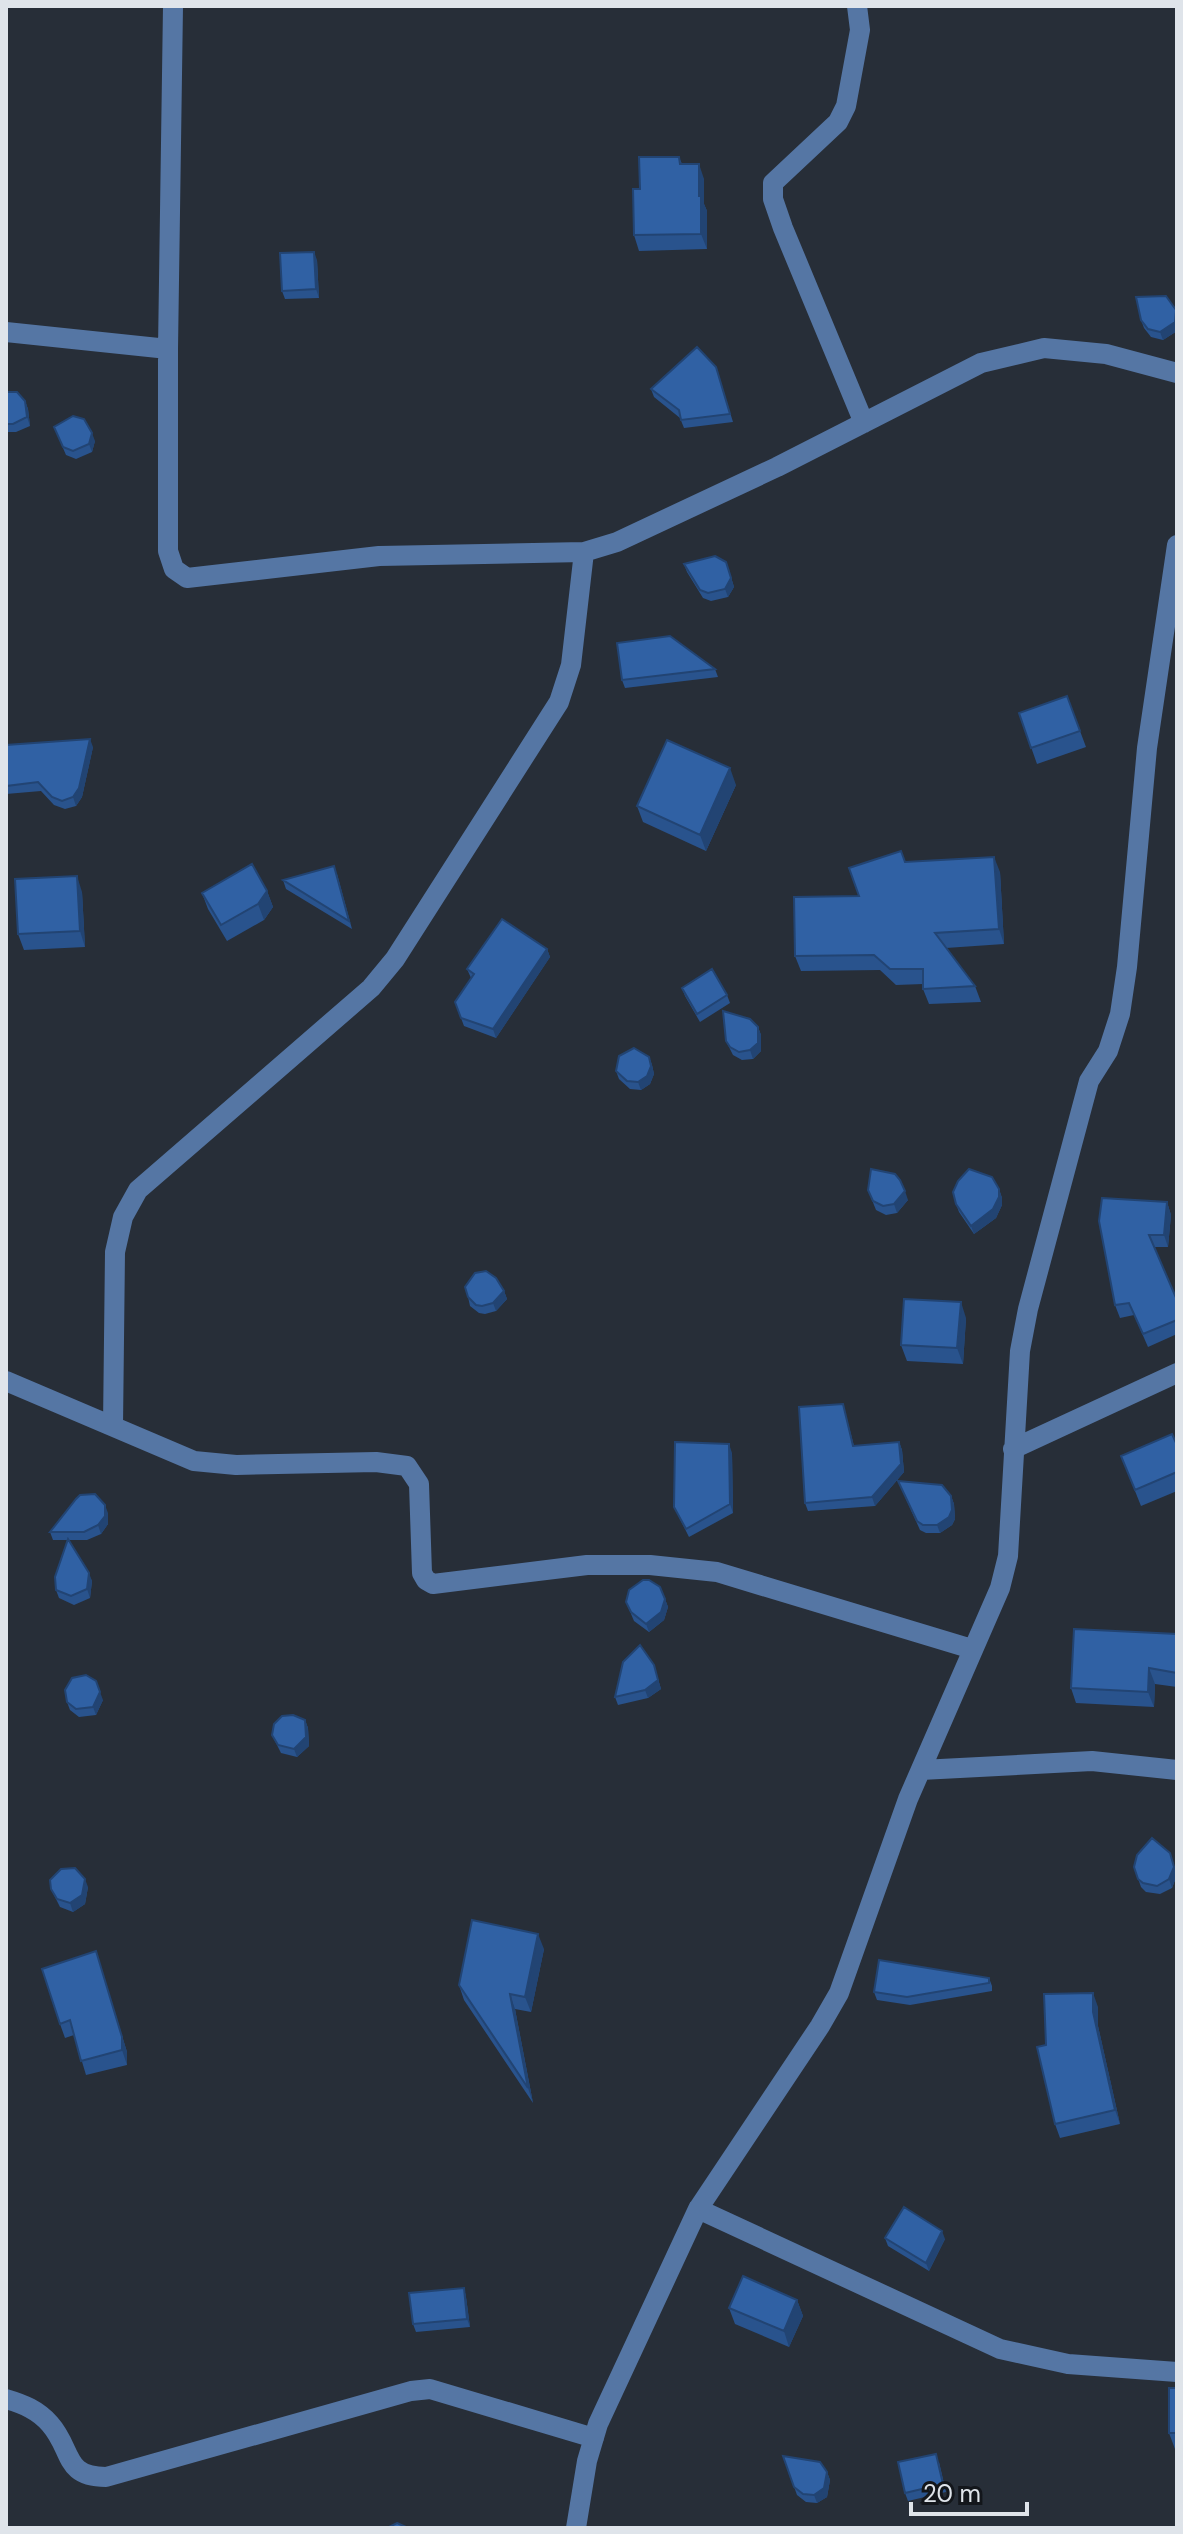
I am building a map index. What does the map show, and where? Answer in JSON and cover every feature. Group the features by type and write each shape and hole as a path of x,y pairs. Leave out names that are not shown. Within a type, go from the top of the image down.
{"street":[{"path":"173,6 168,551 174,569 187,578 379,556 584,552 617,542 981,363 1044,348 1106,354 1177,373"},
{"path":"857,6 860,30 842,114 838,122 773,183 773,199 864,423"},
{"path":"6,332 168,349"},
{"path":"576,2528 594,2438 698,2209 839,1993 908,1799 1000,1588 1008,1556 1020,1351 1028,1309 1089,1081 1108,1051 1120,1014 1147,748 1177,548"},
{"path":"113,1426 115,1252 123,1217 138,1190 371,988 395,959 559,702 571,665 584,552"},
{"path":"1013,1449 1177,1373"},
{"path":"6,1381 194,1461 236,1465 376,1462 407,1466 419,1484 422,1573 433,1584 587,1565 650,1565 717,1572 972,1649"},
{"path":"921,1770 1092,1761 1177,1770"},
{"path":"698,2209 1000,2349 1068,2364 1177,2372"},
{"path":"6,2399 29,2406 51,2425 78,2472 88,2477 106,2477 411,2391 430,2389 594,2438"}],"building":[{"path":"639,157 679,157 680,164 699,164 701,234 634,235 633,189 640,189"},
{"path":"314,252 316,289 282,291 280,253"},
{"path":"1166,296 1176,310 1175,322 1160,332 1148,329 1141,320 1136,297"},
{"path":"697,347 716,367 730,414 681,420 679,410 651,389"},
{"path":"6,392 17,392 25,401 27,417 13,424 6,424"},
{"path":"73,416 84,419 92,433 89,444 73,451 63,447 54,427"},
{"path":"715,556 726,562 731,578 725,589 708,593 700,590 684,564"},
{"path":"670,636 715,669 622,680 617,643"},
{"path":"1067,696 1080,731 1031,748 1019,713"},
{"path":"90,739 79,788 73,797 62,801 52,797 38,782 6,786 6,745"},
{"path":"667,740 730,768 700,835 637,806"},
{"path":"901,851 905,862 994,857 999,929 935,933 975,986 923,989 923,969 890,969 874,955 795,956 794,897 859,896 849,868"},
{"path":"252,864 267,891 258,904 221,925 202,893"},
{"path":"334,866 349,921 283,880"},
{"path":"77,876 80,931 18,934 15,879"},
{"path":"502,919 547,949 493,1029 461,1018 455,1002 474,974 467,969"},
{"path":"712,969 727,995 697,1014 682,988"},
{"path":"723,1011 750,1019 758,1027 758,1043 750,1050 739,1052 730,1047 726,1041"},
{"path":"634,1048 649,1057 651,1066 647,1076 638,1082 627,1081 616,1071 619,1056"},
{"path":"871,1169 895,1174 900,1180 905,1191 894,1204 883,1206 873,1201 868,1190"},
{"path":"969,1169 992,1177 999,1189 993,1209 971,1226 956,1204 953,1192"},
{"path":"1102,1198 1167,1202 1164,1235 1149,1235 1177,1300 1177,1320 1143,1334 1129,1303 1115,1305 1099,1221"},
{"path":"486,1271 496,1278 504,1291 493,1303 476,1305 468,1297 465,1287 475,1273"},
{"path":"904,1299 961,1302 957,1348 901,1345"},
{"path":"843,1404 853,1446 899,1442 901,1464 872,1497 805,1503 799,1407"},
{"path":"1172,1434 1177,1445 1177,1472 1135,1490 1121,1456"},
{"path":"675,1442 729,1444 730,1504 686,1529 674,1507"},
{"path":"898,1481 942,1485 951,1496 949,1517 937,1525 923,1525 917,1521"},
{"path":"95,1494 105,1505 105,1516 98,1525 84,1532 50,1532 80,1495"},
{"path":"68,1539 89,1573 87,1589 71,1596 56,1590 55,1577"},
{"path":"643,1580 660,1587 665,1599 661,1612 646,1624 631,1612 626,1602 629,1590"},
{"path":"1074,1629 1177,1634 1177,1673 1149,1668 1148,1692 1071,1688"},
{"path":"640,1645 654,1665 658,1680 645,1690 615,1697 623,1662"},
{"path":"86,1675 96,1681 100,1692 93,1707 76,1709 67,1702 65,1690 72,1678"},
{"path":"293,1715 305,1720 306,1737 294,1749 278,1745 272,1735 274,1724 282,1716"},
{"path":"1152,1838 1170,1853 1174,1867 1169,1879 1157,1886 1138,1879 1134,1867 1137,1855"},
{"path":"75,1868 85,1879 82,1895 70,1903 57,1899 50,1880 61,1869"},
{"path":"472,1920 538,1934 525,1997 510,1994 528,2088 459,1985"},
{"path":"96,1951 122,2037 122,2050 81,2061 70,2020 60,2024 42,1969"},
{"path":"879,1960 989,1978 989,1983 907,1997 874,1992"},
{"path":"1093,1993 1093,2012 1115,2110 1055,2124 1037,2047 1046,2045 1044,1994"},
{"path":"904,2207 942,2231 926,2263 885,2238"},
{"path":"743,2276 797,2300 784,2331 729,2308"},
{"path":"464,2288 467,2319 413,2324 409,2293"},
{"path":"1169,2388 1177,2388 1177,2433 1169,2433"},
{"path":"936,2454 943,2484 905,2493 898,2462"},
{"path":"783,2456 820,2462 827,2472 824,2488 814,2495 803,2494 794,2487"},
{"path":"397,2523 408,2528 387,2528"}]}
